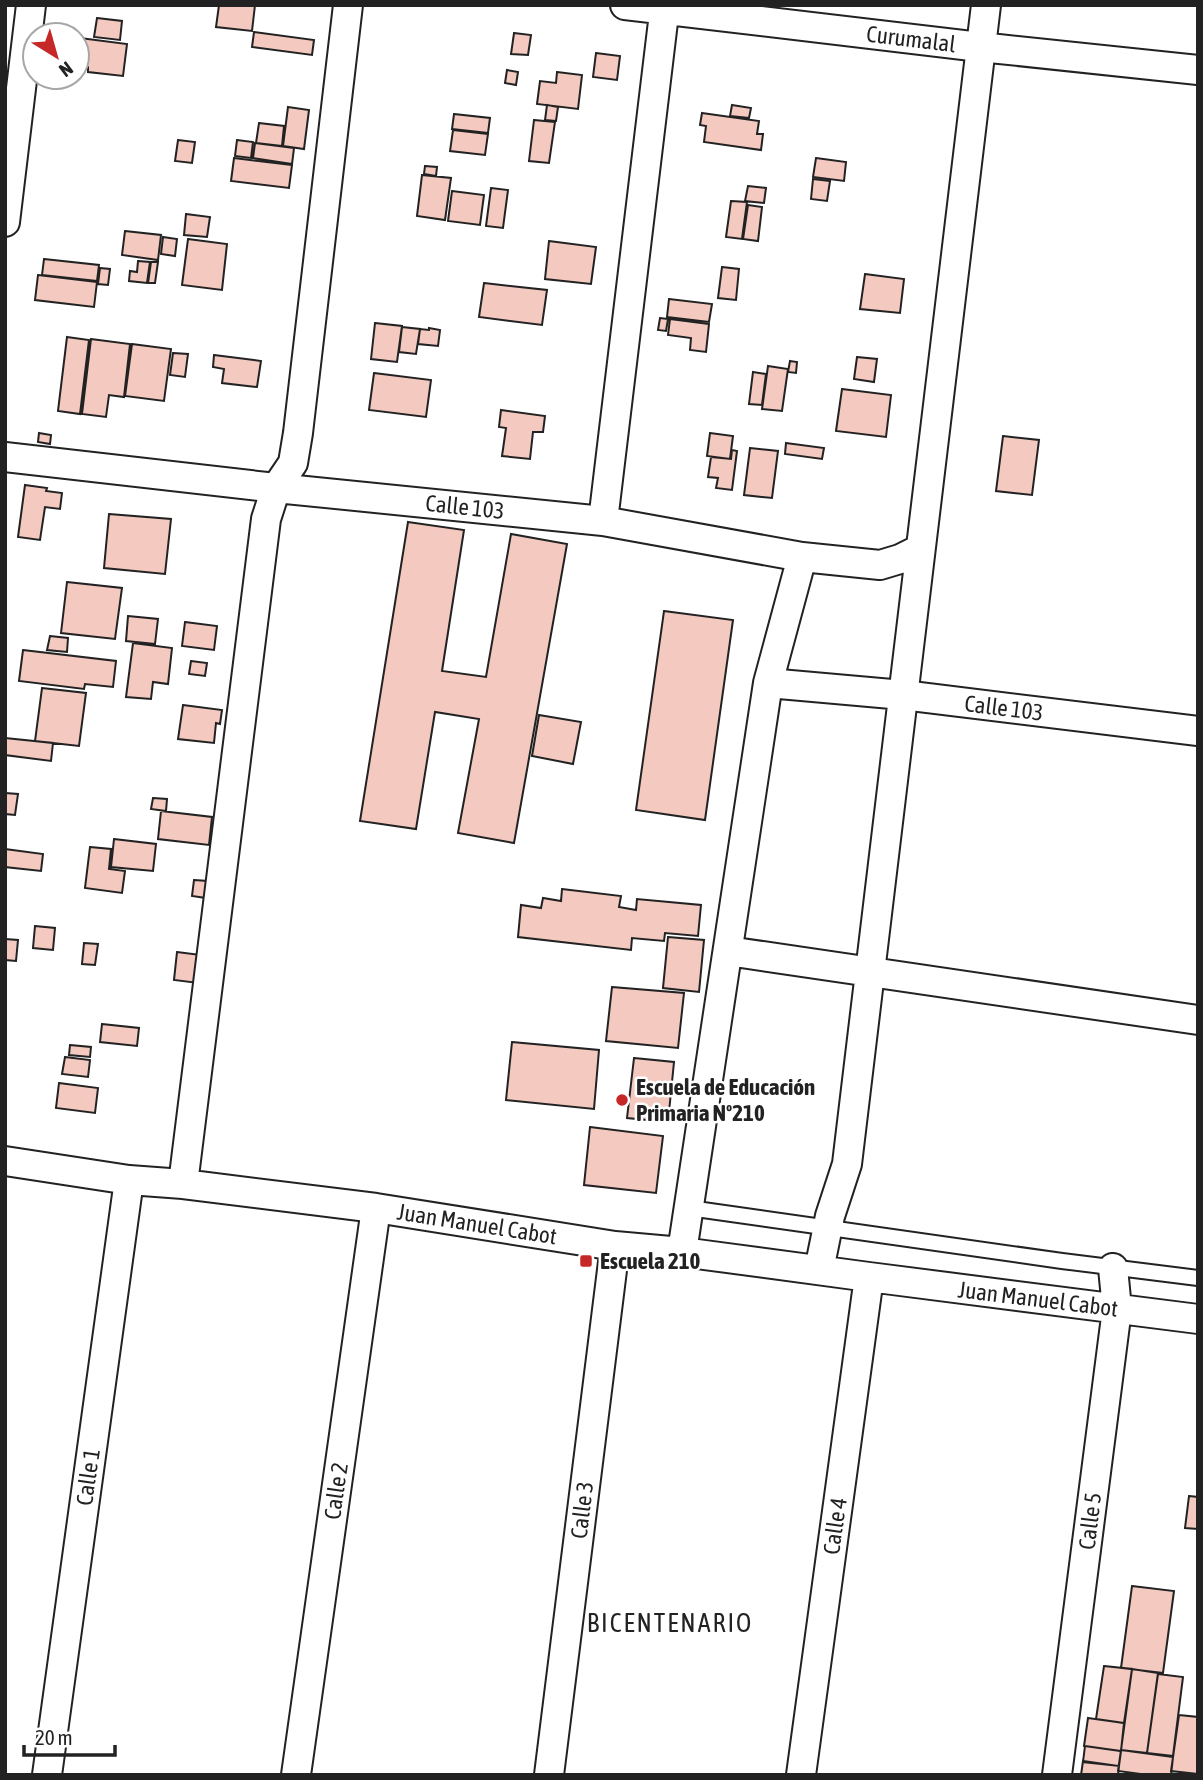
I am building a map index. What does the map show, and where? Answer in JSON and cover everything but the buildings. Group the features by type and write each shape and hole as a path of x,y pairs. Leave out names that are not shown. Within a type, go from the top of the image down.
{"street":[{"path":"5,222 31,5"},
{"path":"183,1184 266,519 276,488 293,463 298,433 348,5"},
{"name":"Curumalal","path":"625,5 1198,70"},
{"path":"819,1270 828,1228 848,1164 986,5"},
{"path":"603,521 665,8"},
{"name":"Calle 103","path":"5,457 603,521 803,557 880,565 920,549"},
{"path":"682,1252 768,683 803,557"},
{"name":"Calle 103","path":"768,683 903,695 1198,731"},
{"path":"727,951 1198,1020"},
{"name":"Juan Manuel Cabot","path":"5,1161 129,1180 183,1184 376,1208 615,1246 682,1252 1198,1319"},
{"name":"Calle 1","path":"47,1775 129,1180"},
{"name":"Calle 2","path":"296,1775 376,1208"},
{"name":"Calle 3","path":"550,1775 615,1246"},
{"name":"Calle 5","path":"1057,1775 1117,1309 1113,1268"},
{"name":"Calle 4","path":"801,1775 869,1278"}],"lane":[{"path":"689,1208 1198,1278"}],"place":[{"name":"Escuela de Educación Primaria Nº210","path":"622,1100"},
{"name":"Escuela 210","path":"586,1261"}],"district":[{"name":"BICENTENARIO","path":"670,1623"}]}
